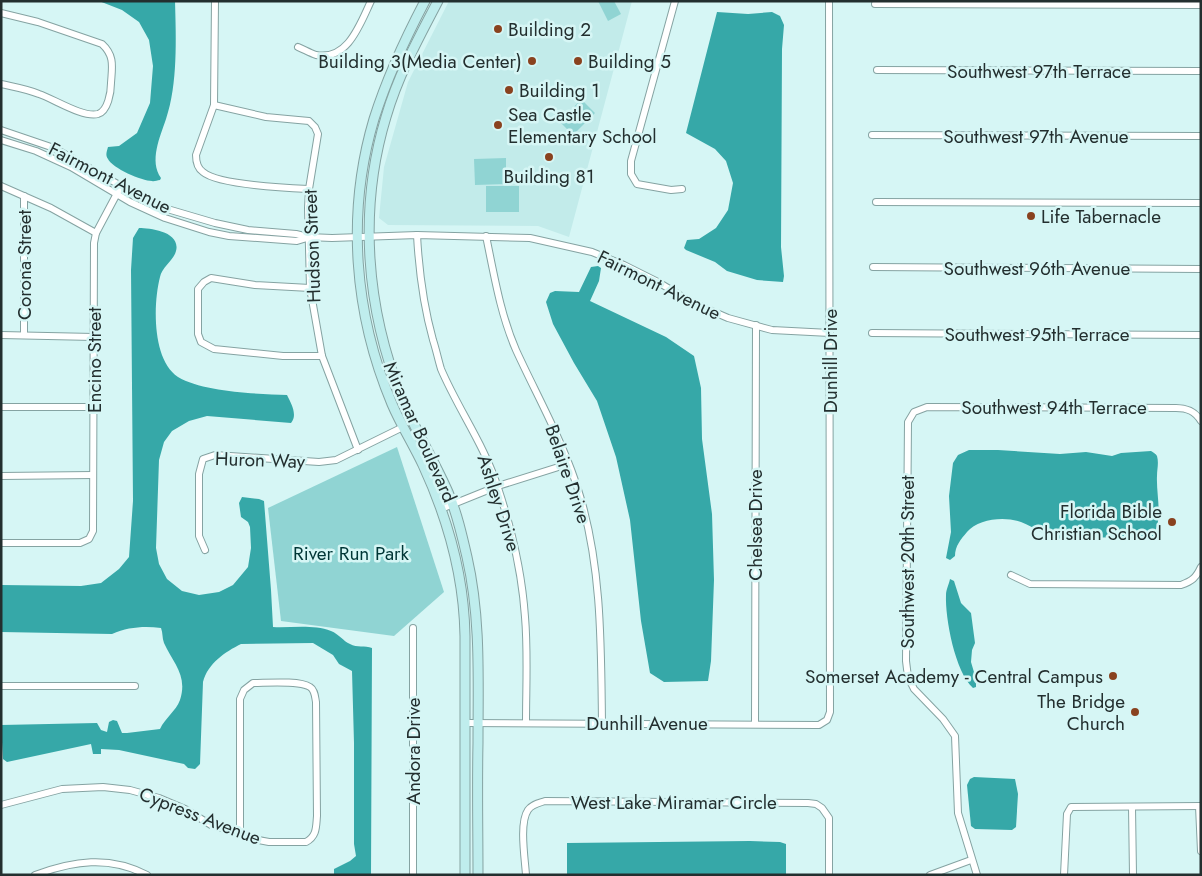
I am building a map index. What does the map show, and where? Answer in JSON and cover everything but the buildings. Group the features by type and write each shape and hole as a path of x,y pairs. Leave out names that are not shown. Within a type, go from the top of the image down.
{"street":[{"path":"215,1 214,105 196,155 196,163 203,173 213,177 240,183 309,189"},
{"path":"298,47 316,55 339,52 349,44 371,1"},
{"name":"Miramar Boulevard","path":"425,1 402,47 374,120 358,196 358,274 364,313 381,376 403,427 423,466 441,510 452,540 459,572 465,613 465,875"},
{"name":"Miramar Boulevard","path":"438,1 407,62 386,118 373,174 369,236 372,284 384,347 412,422 453,505 468,560 478,632 478,875"},
{"path":"675,1 631,161 631,174 636,184 671,190 682,189"},
{"name":"Dunhill Drive","path":"827,720 830,712 830,1"},
{"path":"875,4 1201,5"},
{"path":"1,13 38,22 102,44 110,51 112,58 111,92 103,110 97,114 86,114 39,94 1,84"},
{"name":"Southwest 97th Terrace","path":"877,70 1201,71"},
{"name":"Hudson Street","path":"214,105 266,117 309,121 315,127 318,134 309,189 310,288 322,356 358,450"},
{"name":"Fairmont Avenue","path":"1,130 54,148 164,208 215,223 248,230 296,234 308,238"},
{"name":"Southwest 97th Avenue","path":"872,135 1201,136"},
{"name":"Fairmont Avenue","path":"1,140 36,151 71,167 149,212 208,232 229,236 296,241 308,238 369,236 530,238 592,252 658,282 708,311 728,318 772,330 830,333"},
{"path":"1,186 51,208 96,234"},
{"name":"Encino Street","path":"1,543 80,543 89,539 93,531 96,234 121,186"},
{"name":"Corona Street","path":"24,196 24,335"},
{"path":"876,202 1201,203"},
{"name":"Ashley Drive","path":"417,236 419,275 428,320 441,367 461,412 484,452 498,486 510,528 520,576 525,618 526,723"},
{"name":"Belaire Drive","path":"486,236 500,302 516,348 546,412 580,496 598,598 602,722"},
{"name":"Southwest 96th Avenue","path":"873,267 1201,269"},
{"path":"310,288 255,285 211,278 198,288 198,334 201,342 214,349 283,356 322,356"},
{"name":"Chelsea Drive","path":"755,724 756,326"},
{"name":"Southwest 95th Terrace","path":"872,333 1201,335"},
{"path":"1,335 94,337"},
{"path":"1,407 94,407"},
{"name":"Southwest 94th Terrace","path":"914,412 927,407 1186,408 1194,412 1201,421"},
{"name":"Southwest 20th Street","path":"914,412 908,422 906,661 908,677 914,689 943,719 955,736 958,813 977,875"},
{"name":"Huron Way","path":"206,550 198,536 199,474 203,459 215,455 319,462 336,460 403,427"},
{"path":"441,510 498,486 568,464"},
{"path":"1,476 93,475"},
{"path":"1011,576 1030,584 1180,584 1190,582 1197,576 1201,567"},
{"name":"Andora Drive","path":"413,628 413,875"},
{"name":"Cypress Avenue","path":"1,806 62,789 103,787 130,790 158,798 185,809 212,825 252,838 269,842 306,842 311,840 316,832 317,816 316,702 314,690 310,687 301,684 253,683 248,686 240,699 240,833"},
{"path":"1,686 135,686"},
{"name":"Dunhill Avenue","path":"466,723 602,722 818,725 827,720"},
{"name":"West Lake Miramar Circle","path":"526,875 524,823 527,811 536,804 545,801 816,804 830,818 829,875"},
{"path":"1064,875 1066,814 1071,807 1200,806 1201,851"},
{"path":"1132,807 1133,875"},
{"path":"930,875 971,860"},
{"path":"35,875 85,861 110,862 147,875"}],"shaded area":[{"path":"99,1 175,1 176,30 173,91 156,157 160,180 153,181 135,176 121,170 107,158 108,147 119,146 137,133 150,103 153,66 149,40 139,22 122,10"},
{"name":"Sea Castle Elementary School","path":"449,1 632,1 569,237 538,226 388,225 379,218 384,167 408,82"},
{"path":"717,12 748,14 772,12 780,16 784,25 782,49 781,247 783,282 757,280 727,271 715,262 684,248 687,240 699,239 716,228 728,210 733,183 726,161 715,149 686,133"},
{"path":"139,228 164,232 174,239 176,245 175,254 161,273 156,302 159,345 169,369 178,377 201,386 231,391 287,395 294,413 291,423 207,416 189,421 172,431 164,442 159,460 156,548 159,564 167,579 182,591 199,595 219,592 233,585 248,567 251,548 250,527 248,522 241,517 239,503 242,497 259,499 264,501 273,627 324,629 334,632 353,645 372,648 371,875 334,875 334,869 356,856 354,844 352,671 339,664 333,655 313,643 241,644 223,655 213,664 205,675 203,682 200,764 195,769 188,768 184,764 119,750 101,749 101,754 93,754 91,744 7,762 3,759 1,725 97,723 101,730 107,732 109,722 113,720 117,721 122,733 160,729 180,700 182,691 181,676 164,643 161,628 136,628 112,634 1,632 1,585 81,586 101,583 119,569 129,557 133,501 131,270 133,238"},
{"path":"598,266 601,268 599,281 590,301 666,337 694,356 701,388 702,439 712,514 714,580 711,661 708,681 664,682 650,673 641,621 630,520 616,457 597,401 553,324 546,302 550,293 555,291 579,292 591,267"},
{"path":"969,450 1060,454 1086,452 1112,456 1121,453 1151,451 1157,455 1158,461 1159,516 1156,530 1152,537 1147,538 1069,539 1052,537 1014,520 992,520 978,524 967,532 957,546 955,556 950,560 946,558 951,532 949,496 953,463 958,455"},
{"path":"950,579 954,581 961,603 971,613 975,643 971,662 976,679 976,687 973,688 961,670 956,658 949,630 946,591"},
{"path":"974,777 1015,779 1018,794 1016,827 1012,830 975,829 971,826 967,785 970,779"},
{"path":"750,841 786,844 786,875 567,875 567,843"}],"green space":[{"path":"598,1 614,1 621,14 608,21"},
{"path":"581,99 595,113 573,135 559,121 563,117 567,121 576,111 573,108"},
{"path":"506,158 506,184 475,185 474,159"},
{"path":"486,186 519,186 519,212 486,212"},
{"name":"River Run Park","path":"397,447 444,592 394,636 281,621 268,508"}],"place":[{"name":"Building 2","path":"498,29"},
{"name":"Building 3(Media Center)","path":"532,61"},
{"name":"Building 5","path":"578,61"},
{"name":"Building 1","path":"509,90"},
{"name":"Sea Castle Elementary School","path":"498,125"},
{"name":"Building 81","path":"549,157"},
{"name":"Life Tabernacle","path":"1031,216"},
{"name":"Florida Bible Christian School","path":"1172,522"},
{"name":"Somerset Academy - Central Campus","path":"1113,676"},
{"name":"The Bridge Church","path":"1135,712"}]}
